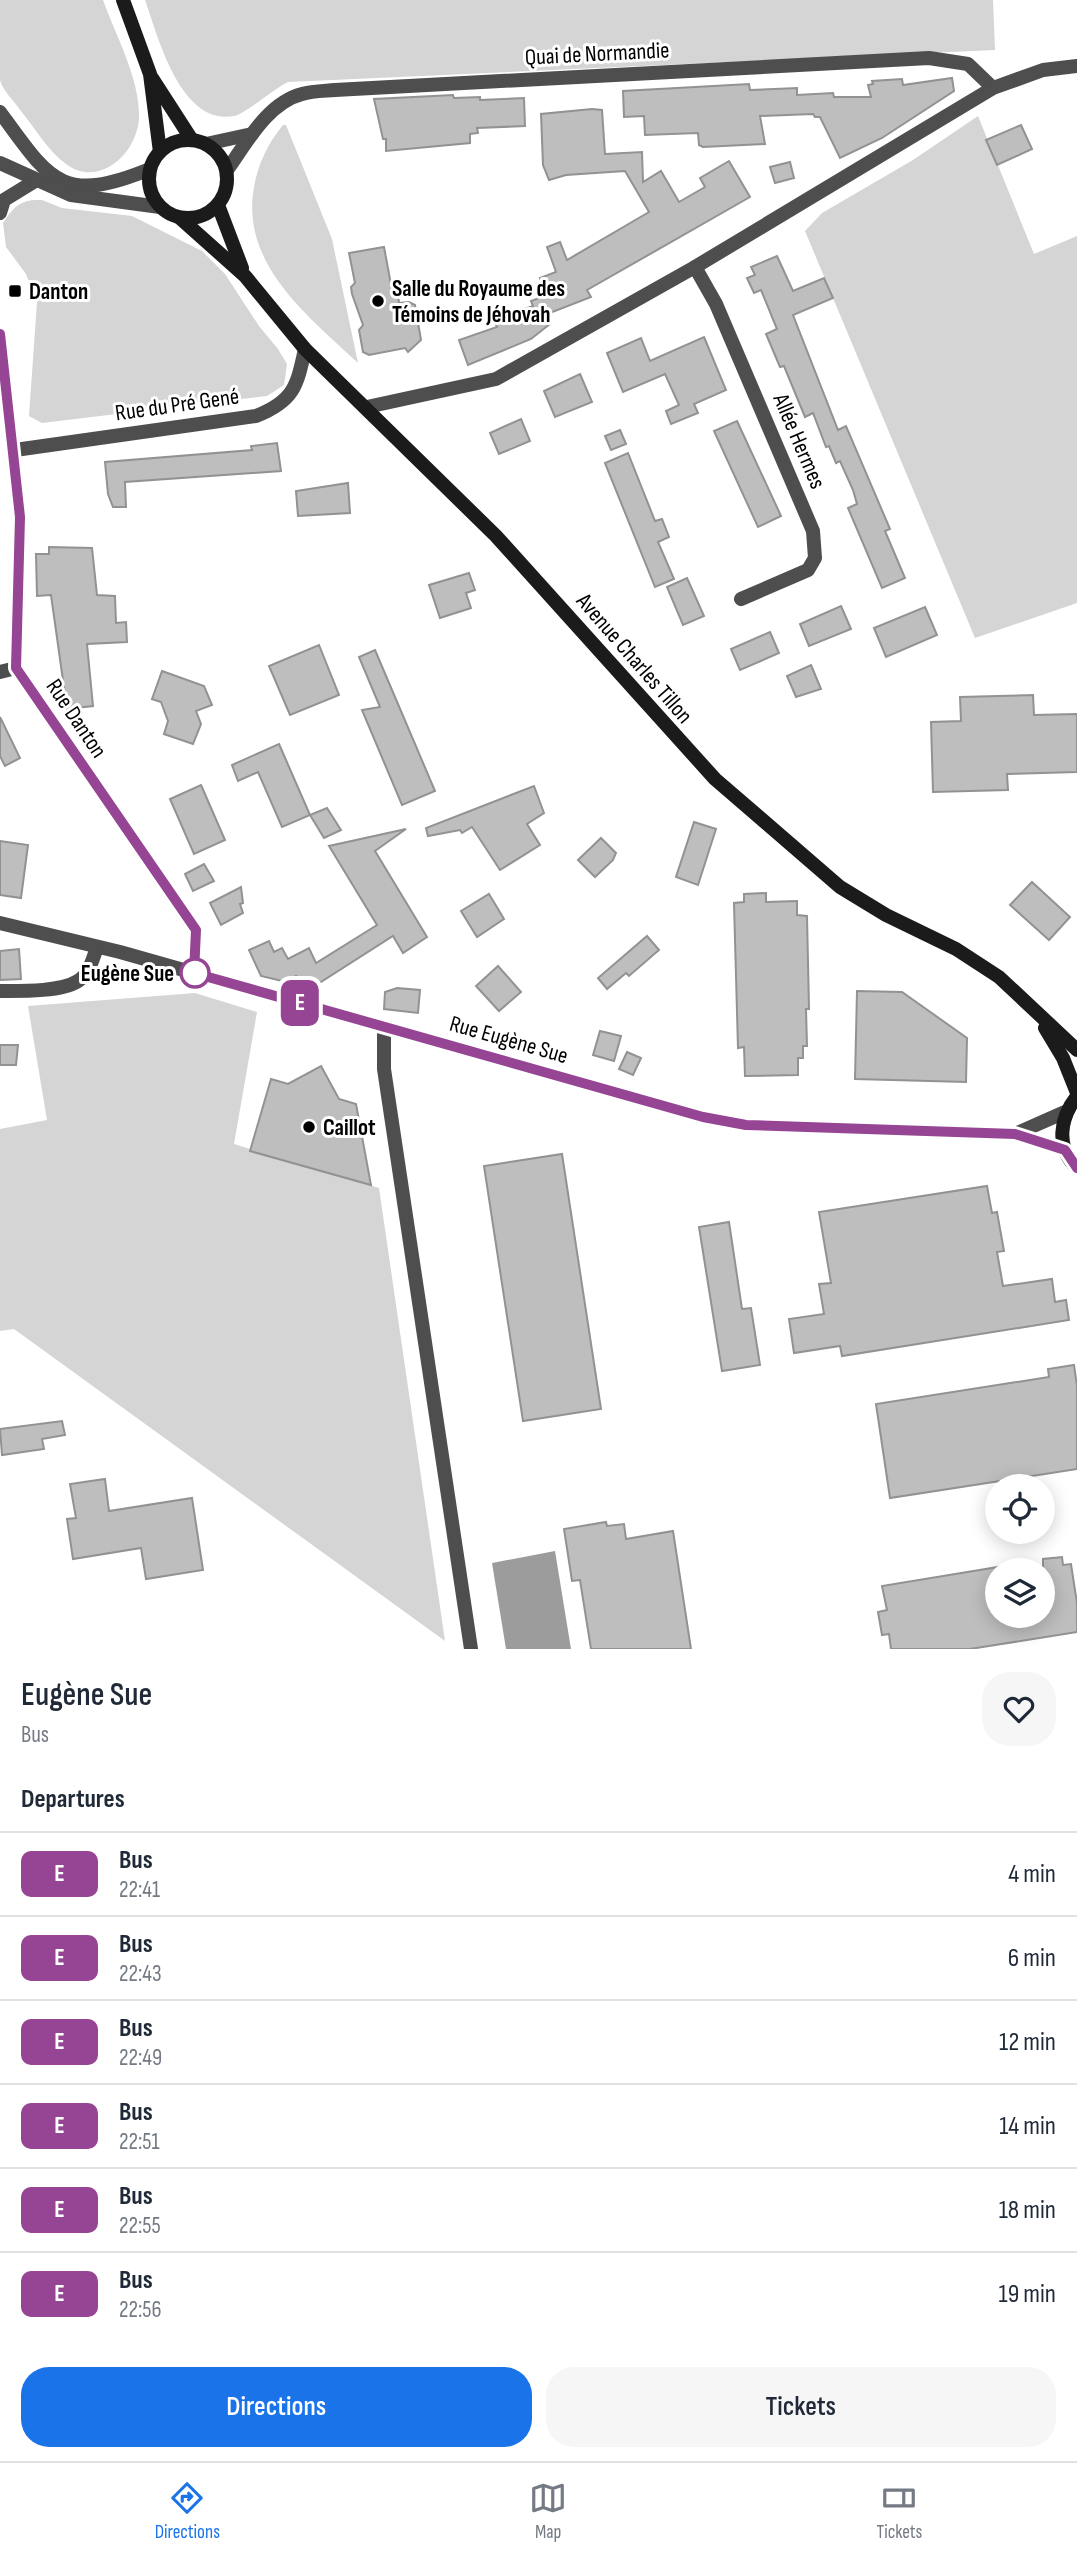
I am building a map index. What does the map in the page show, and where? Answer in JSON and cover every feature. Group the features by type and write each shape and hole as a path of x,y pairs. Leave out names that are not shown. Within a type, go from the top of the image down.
{"street":[{"path":"123,0 150,74 160,152"},
{"name":"Quai de Normandie","path":"227,170 252,134 275,109 301,94 338,89 929,58 968,64 993,88"},
{"path":"367,407 496,379 695,267 993,88 1043,70 1077,66"},
{"path":"0,163 35,181 94,200 160,207 180,218 201,217 218,205 227,188 227,170 216,151 199,142 150,74"},
{"path":"0,112 36,161 51,176 68,184 101,186 150,169"},
{"path":"160,207 149,183 150,169 160,152 170,145 252,134"},
{"path":"0,213 4,200 35,181"},
{"name":"Avenue Charles Tillon","path":"218,205 245,276"},
{"name":"Avenue Charles Tillon","path":"180,218 245,276 305,349 496,536 715,779 840,887 886,915 956,949 999,977 1077,1050"},
{"name":"Allée Hermes","path":"695,267 716,304 813,531 815,558 808,570 741,599"},
{"name":"Rue Danton","path":"0,334 15,450 20,517 16,668 196,930 194,973"},
{"name":"Rue du Pré Gené","path":"15,450 256,416 273,409 291,396 305,349"},
{"path":"0,671 16,668"},
{"name":"Rue Eugène Sue","path":"0,923 194,973 703,1117 746,1125 1015,1134 1065,1150"},
{"path":"0,991 27,991 78,981 89,968 97,947"},
{"name":"Avenue Charles Tillon","path":"1037,1014 1063,1058 1077,1094"},
{"path":"384,1027 384,1069 471,1649"},
{"path":"1077,1094 1065,1112 1062,1136 1065,1150 1077,1168"},
{"name":"Rue Eugène Sue","path":"1015,1134 1065,1112"}],"shaded area":[{"path":"0,0 103,0 136,88 139,117 132,143 114,163 103,170 91,172 79,171 66,164 48,146 6,92 0,80"},
{"path":"145,0 993,0 995,50 288,82 238,115 215,115 199,107 174,75"},
{"path":"978,116 1034,254 1077,236 1077,603 975,638 805,231 822,213 913,160"},
{"path":"283,125 286,125 332,239 358,363 299,307 268,264 257,240 252,215 256,178 264,154"},
{"path":"42,200 62,208 132,216 202,251 225,274 259,326 278,349 287,364 284,385 267,396 42,423 29,416 37,302 26,274 6,247 3,223 19,205"},
{"path":"195,993 257,1012 234,1144 379,1188 445,1641 14,1329 0,1331 0,1129 47,1120 28,1006"},
{"path":"555,1551 571,1649 506,1649 492,1563"}],"building":[{"path":"952,78 954,91 882,138 840,158 820,117 813,114 760,116 765,144 703,147 699,145 698,133 645,135 644,116 624,117 623,91 749,84 750,90 797,88 797,95 833,93 834,97 871,97 868,85 873,84 872,81 902,79 903,85"},
{"path":"453,95 454,98 480,97 480,100 524,98 525,126 477,128 478,133 470,134 470,143 386,151 386,139 383,139 374,99"},
{"path":"602,110 605,154 642,152 643,182 661,171 679,202 705,187 700,178 729,161 750,197 587,290 591,297 547,314 550,324 531,339 468,365 459,340 497,327 494,320 533,306 531,301 547,295 540,278 556,272 547,247 560,242 567,260 649,212 625,171 566,175 549,180 543,165 541,114"},
{"path":"1021,125 1032,149 997,165 986,140"},
{"path":"790,162 794,178 775,183 770,167"},
{"name":"Salle du Royaume des Témoins de Jéhovah","path":"384,247 392,290 398,294 399,303 409,302 415,305 421,340 408,352 405,348 369,355 363,352 359,330 363,325 352,294 351,287 355,283 349,253"},
{"path":"777,256 793,291 824,278 833,298 793,315 838,430 846,426 890,529 885,531 905,578 882,588 848,508 857,504 853,490 840,461 836,463 829,446 826,447 813,413 805,417 784,366 780,367 766,334 777,329 761,290 754,293 747,278 755,275 751,267"},
{"path":"704,337 726,390 694,404 698,413 671,424 666,411 679,405 665,374 623,392 607,353 641,338 650,361"},
{"path":"580,374 592,402 555,417 544,391"},
{"path":"521,419 530,441 499,454 490,433"},
{"path":"737,421 781,516 758,527 714,431"},
{"path":"620,430 626,444 611,450 605,436"},
{"path":"277,443 281,471 125,482 126,507 113,507 108,494 105,462 252,450 251,446"},
{"path":"628,453 655,521 662,519 669,537 658,542 674,579 655,587 605,463"},
{"path":"348,483 350,513 298,516 296,491"},
{"path":"49,547 92,548 97,595 115,596 116,623 126,622 127,642 87,644 93,706 67,709 51,595 37,596 36,554 49,554"},
{"path":"469,573 475,590 466,593 471,608 440,618 429,585"},
{"path":"687,578 704,616 683,625 667,587"},
{"path":"841,606 851,629 809,646 800,624"},
{"path":"925,607 937,635 886,657 874,628"},
{"path":"770,632 779,653 740,670 731,649"},
{"path":"319,645 339,695 290,715 269,666"},
{"path":"375,650 435,791 402,805 362,710 380,707 359,657"},
{"path":"811,665 821,689 796,697 787,676"},
{"path":"162,671 204,686 212,705 196,711 201,724 193,744 164,734 168,721 161,702 152,699"},
{"path":"1033,695 1034,715 1077,714 1077,772 1007,774 1008,790 933,792 931,722 961,721 960,697"},
{"path":"0,717 20,758 5,766 0,756"},
{"path":"279,744 310,815 282,827 258,772 238,781 232,765"},
{"path":"201,785 225,840 194,854 170,799"},
{"path":"534,786 544,813 527,824 540,845 500,870 472,827 462,833 460,830 428,836 426,828"},
{"path":"327,808 341,830 324,838 310,815"},
{"path":"694,822 716,829 698,885 676,877"},
{"path":"406,829 375,851 427,937 403,953 393,936 313,987 296,976 286,982 261,976 249,950 269,941 274,952 282,948 288,959 309,948 316,963 377,925 329,846"},
{"path":"601,838 616,853 613,860 595,877 578,860"},
{"path":"0,841 28,845 21,898 0,895"},
{"path":"204,864 214,881 193,891 185,874"},
{"path":"1032,882 1070,917 1049,940 1010,905"},
{"path":"241,887 243,903 240,904 243,913 221,925 210,903"},
{"path":"766,893 766,902 797,901 797,915 807,916 807,1046 803,1046 803,1058 798,1058 798,1075 745,1076 744,1047 738,1048 734,903 744,902 744,894"},
{"path":"489,894 504,919 477,937 461,911"},
{"path":"647,936 659,950 629,976 626,973 607,989 598,978"},
{"path":"19,949 21,979 0,980 0,951"},
{"path":"498,966 521,992 499,1011 476,986"},
{"path":"397,988 420,990 418,1013 384,1009 385,992"},
{"path":"857,991 902,992 967,1038 966,1082 855,1079"},
{"path":"600,1031 621,1036 614,1061 593,1055"},
{"path":"0,1045 18,1045 16,1065 0,1065"},
{"path":"627,1052 641,1058 633,1075 619,1069"},
{"name":"Caillot","path":"321,1066 339,1099 356,1104 371,1185 250,1151 271,1079 288,1084"},
{"path":"562,1154 601,1409 523,1421 484,1166"},
{"path":"987,1186 992,1213 997,1212 1004,1251 997,1252 1003,1286 1052,1279 1055,1302 1066,1300 1069,1320 842,1356 840,1346 794,1353 789,1319 824,1314 819,1284 831,1283 819,1212"},
{"path":"729,1222 742,1309 751,1308 760,1365 722,1371 699,1227"},
{"path":"1074,1365 1077,1386 1077,1469 1045,1474 985,1474 985,1483 890,1498 876,1404 1049,1377 1048,1369"},
{"path":"62,1421 65,1435 42,1439 44,1449 2,1455 0,1429"},
{"path":"105,1479 109,1511 192,1498 203,1570 146,1579 141,1548 73,1559 67,1519 76,1518 70,1484"},
{"path":"606,1522 607,1526 624,1524 626,1539 673,1531 691,1649 591,1649 580,1580 572,1581 564,1529"},
{"path":"1062,1557 1063,1565 1071,1564 1077,1603 1077,1632 970,1649 891,1649 889,1634 882,1635 878,1612 887,1610 882,1586 985,1569 985,1628 1055,1628 1055,1558 1052,1558"}],"bus line":[{"name":"E","path":"0,334 15,450 20,517 16,668 196,930 197,957 194,973 703,1117 746,1125 1015,1134 1065,1150 1077,1168"}],"place":[{"name":"Danton","path":"15,291"},
{"name":"Salle du Royaume des Témoins de Jéhovah","path":"378,301"},
{"name":"Eugène Sue","path":"195,973"},
{"name":"Caillot","path":"309,1127"}]}
